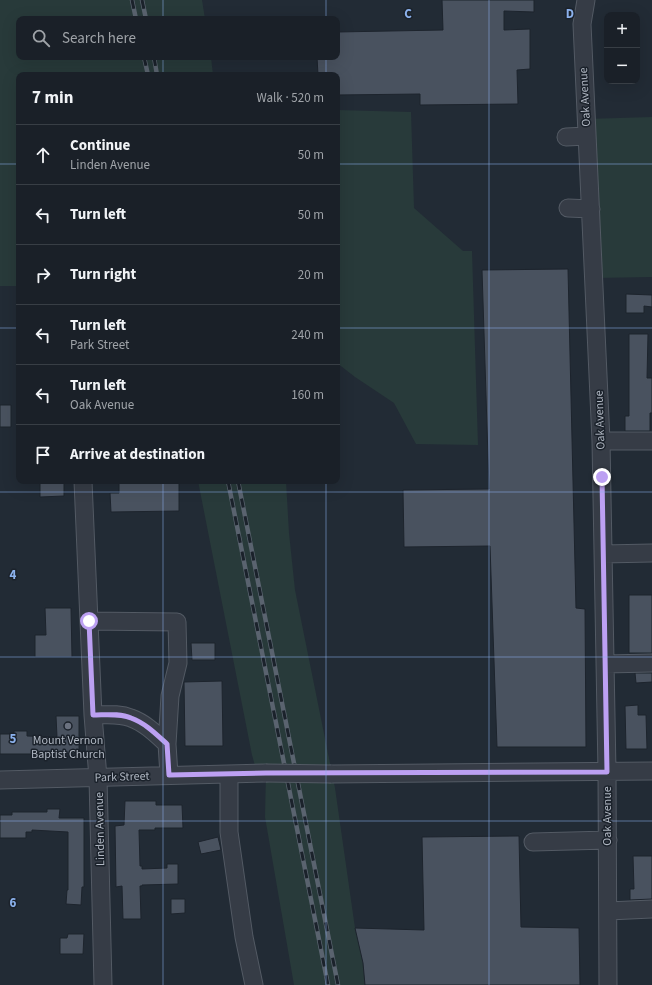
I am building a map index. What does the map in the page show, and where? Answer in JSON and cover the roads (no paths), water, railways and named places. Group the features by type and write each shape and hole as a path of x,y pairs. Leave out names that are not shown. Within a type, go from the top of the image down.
{"street":[{"name":"Oak Avenue","path":"586,0 582,24 602,441 608,840 608,985"},
{"path":"566,137 587,136"},
{"path":"568,208 591,209"},
{"path":"602,441 652,441"},
{"name":"Linden Avenue","path":"83,484 93,715 98,778 103,985"},
{"path":"603,554 652,554"},
{"path":"89,621 176,622 178,663 170,696 167,744 169,775"},
{"path":"605,664 652,663"},
{"path":"93,715 112,714 131,718 151,730 167,744"},
{"name":"Park Street","path":"0,780 266,773 332,774 652,771"},
{"path":"230,774 229,832 244,937 254,985"},
{"path":"533,842 608,840"},
{"path":"608,910 652,910"}],"railway":[{"path":"132,0 135,16"},
{"path":"142,0 145,16"},
{"path":"145,60 147,72"},
{"path":"154,60 156,72"},
{"path":"229,484 328,985"},
{"path":"239,484 338,985"}],"place":[{"name":"Mount Vernon Baptist Church","path":"68,726"}]}
